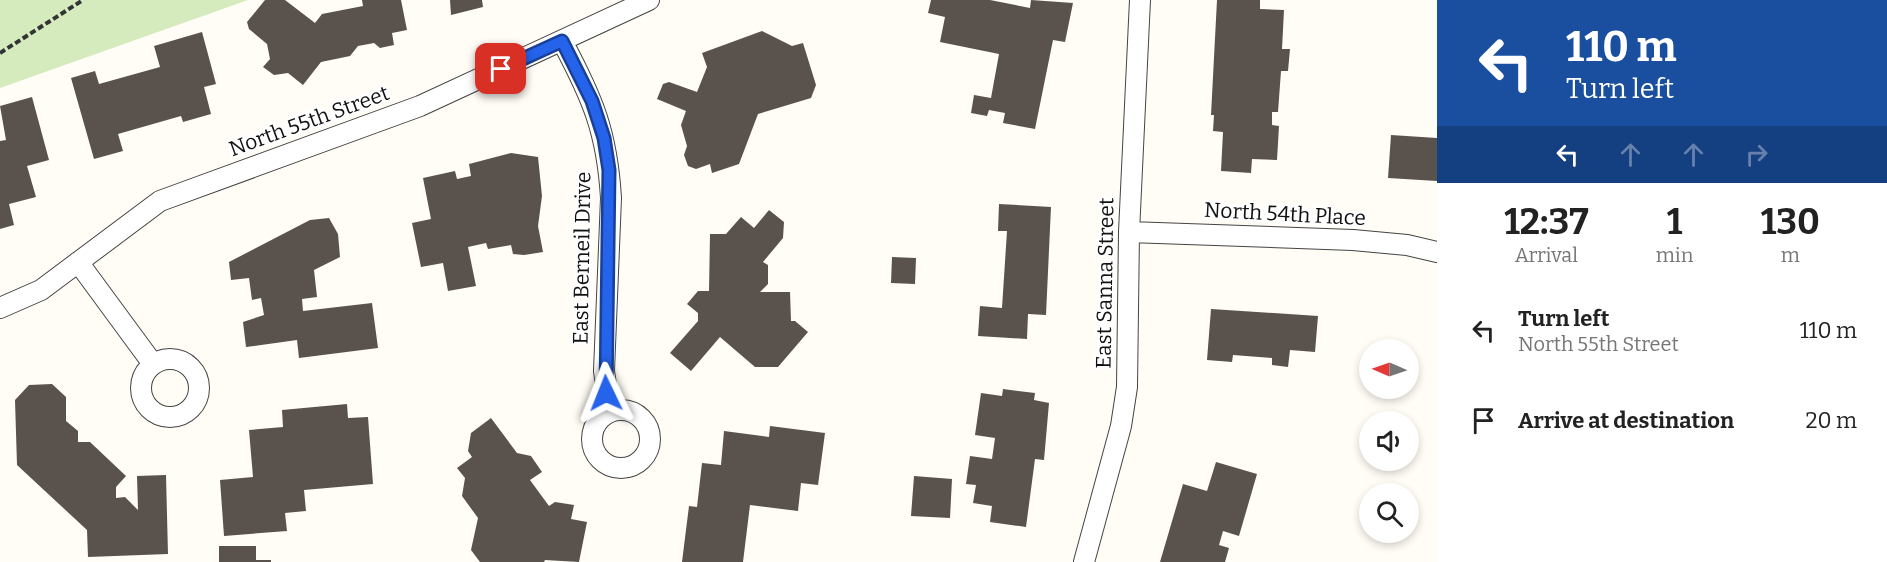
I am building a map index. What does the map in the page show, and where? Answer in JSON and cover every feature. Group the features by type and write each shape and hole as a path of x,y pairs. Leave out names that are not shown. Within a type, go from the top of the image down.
{"street":[{"name":"North 55th Street","path":"0,308 41,290 160,201 420,106 649,0"},
{"name":"East Sanna Street","path":"1084,562 1121,426 1125,397 1129,232 1140,0"},
{"name":"East Berneil Drive","path":"562,41 592,101 604,138 609,170 611,198 604,371 610,412"},
{"name":"North 54th Place","path":"1129,232 1353,240 1407,245 1437,252"},
{"path":"78,262 153,364"}],"path":[{"path":"0,53 83,0"}],"green space":[{"path":"0,0 248,0 0,88"}],"building":[{"path":"265,0 285,0 315,23 322,14 363,6 362,0 401,0 407,30 392,33 394,45 380,48 374,43 358,46 350,56 321,62 303,85 288,73 274,75 263,67 270,59 267,44 249,29 247,22"},
{"path":"450,0 482,0 483,7 451,15"},
{"path":"931,0 990,0 1030,8 1031,0 1073,3 1065,42 1053,40 1035,129 1003,123 1005,113 989,110 987,116 971,113 974,95 991,98 999,54 940,42 945,17 928,13"},
{"path":"1217,0 1260,0 1260,9 1284,10 1282,49 1290,49 1288,71 1281,71 1278,112 1272,112 1272,125 1279,126 1277,160 1252,159 1251,173 1221,171 1223,132 1213,131 1214,115 1211,115"},
{"path":"762,31 792,46 803,43 816,85 811,98 758,114 739,164 712,173 710,164 696,169 688,166 684,155 687,146 681,125 686,111 657,99 663,84 669,82 697,92 707,67 702,53"},
{"path":"202,32 216,84 204,87 211,114 183,122 181,116 118,134 123,151 94,159 71,78 95,71 99,84 160,67 154,46"},
{"path":"32,97 49,160 27,166 36,197 9,204 14,225 0,229 0,141 6,140 0,106"},
{"path":"1391,135 1437,138 1437,181 1388,178"},
{"path":"511,153 538,157 542,196 538,226 543,252 513,254 511,245 488,249 486,243 468,247 476,286 448,291 443,263 421,267 412,223 431,219 423,178 455,171 457,179 471,176 469,164"},
{"path":"999,204 1051,207 1046,315 1028,314 1027,339 978,336 980,306 1002,308 1007,231 998,231"},
{"path":"769,210 784,222 783,238 763,262 768,265 768,284 760,292 790,292 791,321 795,321 808,332 778,367 755,367 720,337 691,371 670,353 698,321 698,313 687,304 698,291 709,291 710,234 726,234 741,217 754,228"},
{"path":"329,218 338,234 340,257 314,270 317,297 302,299 303,311 372,303 378,348 299,358 297,340 246,347 243,322 264,315 261,298 252,300 249,278 231,280 229,262 310,220"},
{"path":"892,257 916,258 915,284 891,283"},
{"path":"1211,309 1318,316 1315,352 1290,350 1288,367 1272,365 1272,358 1233,355 1232,362 1207,360"},
{"path":"52,384 66,397 66,421 78,431 78,442 90,442 126,476 116,487 116,498 125,497 138,510 137,476 166,475 168,554 88,557 87,530 17,465 15,400 29,385"},
{"path":"1003,389 1035,393 1034,400 1049,403 1044,460 1035,459 1026,527 990,522 992,506 973,503 976,485 966,484 970,456 992,459 995,438 975,435 981,393 1002,396"},
{"path":"347,404 348,418 368,417 373,484 304,490 306,511 285,513 287,531 224,536 220,480 253,477 249,430 283,427 282,410"},
{"path":"491,418 517,453 531,456 542,472 530,480 549,506 555,502 574,505 571,519 587,522 579,562 545,560 544,562 480,562 471,550 478,518 462,496 465,478 457,468 472,457 468,451 471,433"},
{"path":"770,426 825,433 818,485 801,483 798,511 750,505 743,562 682,562 689,506 697,507 702,463 721,465 724,431 769,437"},
{"path":"1216,462 1257,474 1239,536 1223,531 1219,545 1229,548 1225,562 1160,562 1183,484 1207,491"},
{"path":"914,476 952,479 950,518 911,516"},
{"path":"219,546 256,546 256,560 271,560 271,562 219,562"}],"route":[{"path":"501,69 562,41 592,101 604,138 611,198 604,371 606,393"}]}
